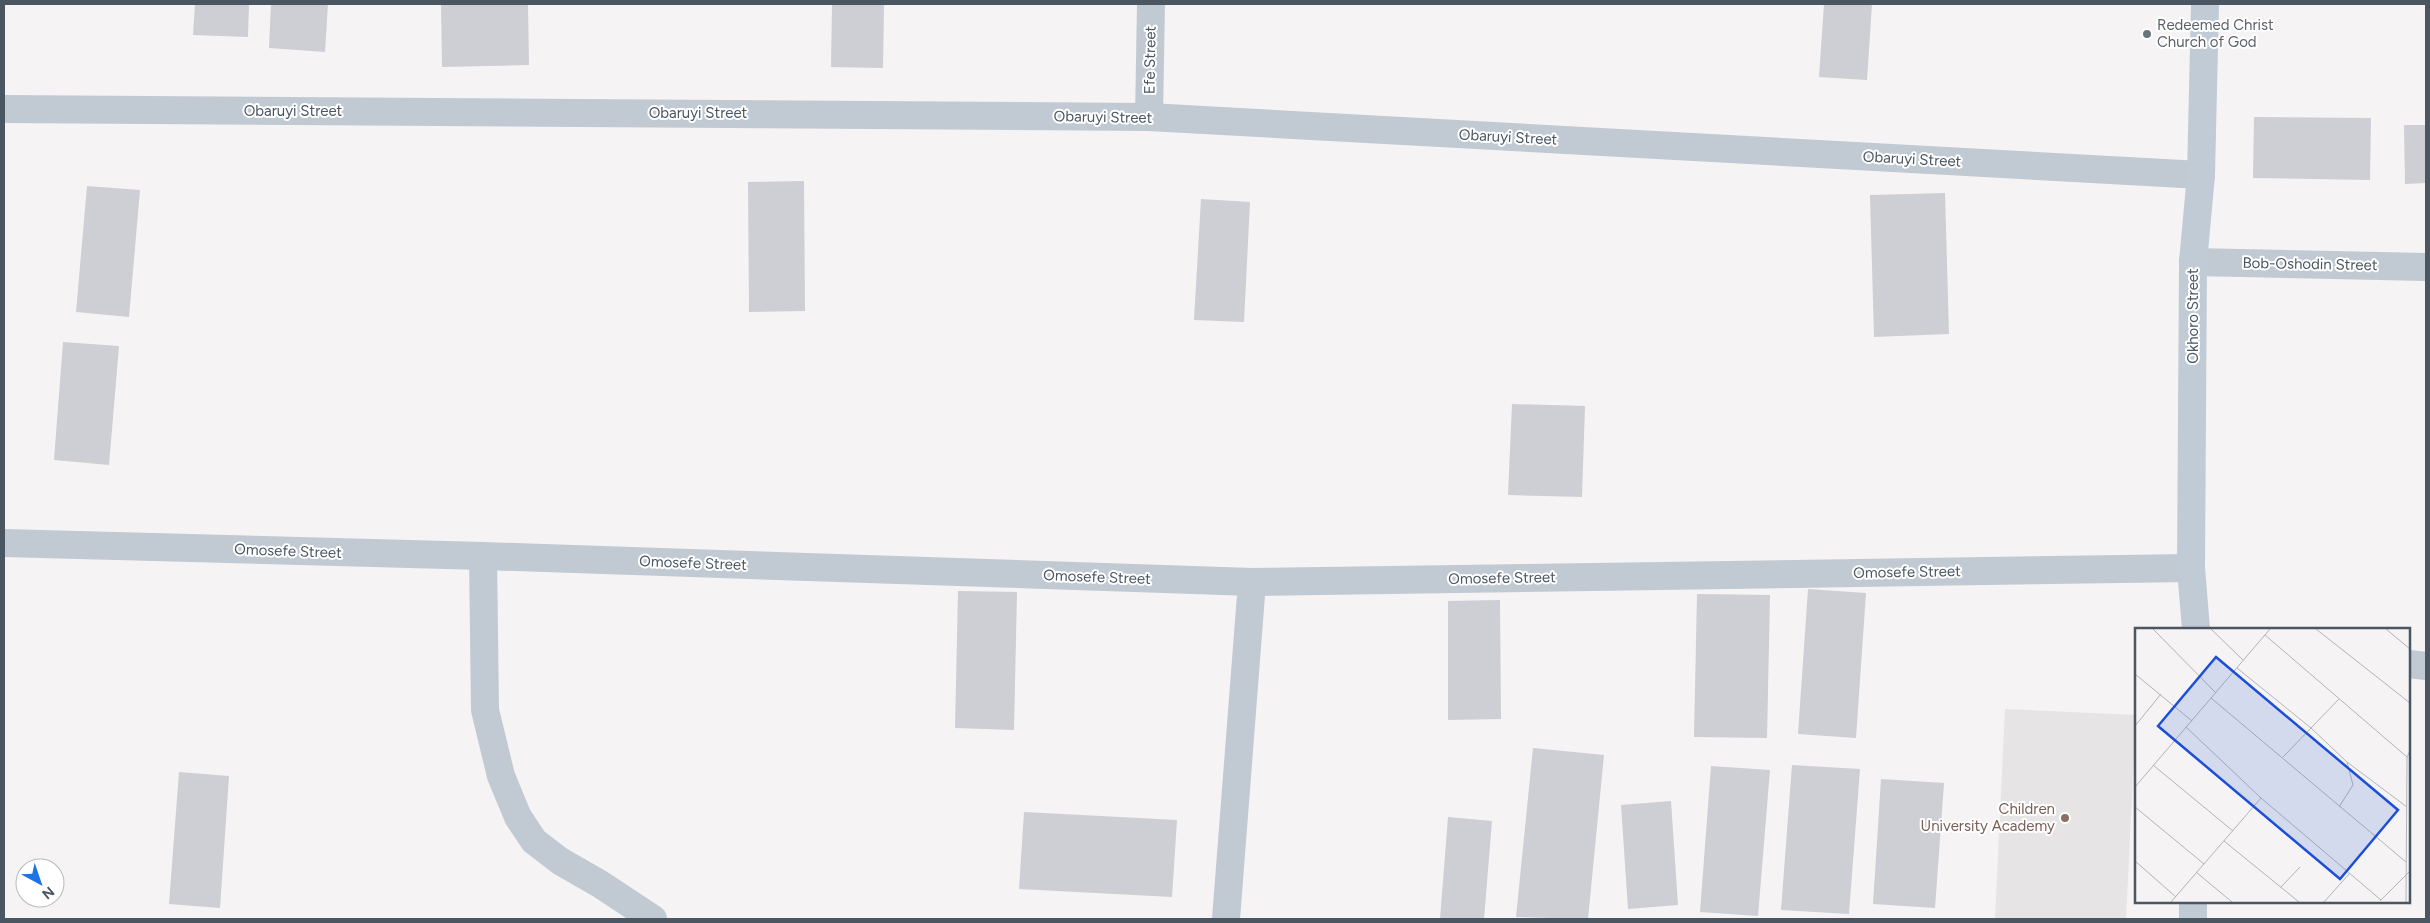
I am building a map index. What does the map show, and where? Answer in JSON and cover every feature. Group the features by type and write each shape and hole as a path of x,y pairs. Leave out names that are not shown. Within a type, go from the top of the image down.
{"street":[{"name":"Efe Street","path":"1149,117 1151,4"},
{"name":"Okhoro Street","path":"2196,628 2192,568 2193,262 2201,175 2205,4"},
{"name":"Obaruyi Street","path":"4,109 1149,117 2201,175"},
{"name":"Bob-Oshodin Street","path":"2193,262 2426,267"},
{"name":"Omosefe Street","path":"4,543 483,556 1252,582 2192,568"},
{"path":"483,556 485,710 500,776 518,817 534,841 560,861 600,884 653,919"},
{"path":"1226,919 1252,582"},
{"path":"2410,664 2426,666"},
{"path":"2193,903 2193,919"}],"shaded area":[{"name":"Children University Academy","path":"2005,709 2135,715 2126,919 1995,919"}],"building":[{"path":"195,4 249,4 248,37 193,35"},
{"path":"271,4 328,4 325,52 269,48"},
{"path":"441,4 528,4 529,65 442,67"},
{"path":"832,4 884,4 883,68 831,67"},
{"path":"1824,4 1872,4 1867,80 1819,77"},
{"path":"2254,117 2371,118 2370,180 2253,178"},
{"path":"2404,125 2426,125 2426,183 2405,184"},
{"path":"804,181 805,311 749,312 748,182"},
{"path":"87,186 140,190 129,317 76,312"},
{"path":"1945,193 1949,334 1874,337 1870,195"},
{"path":"1201,199 1250,202 1244,322 1194,320"},
{"path":"63,342 119,346 109,465 54,460"},
{"path":"1512,404 1585,406 1582,497 1508,495"},
{"path":"1808,589 1866,593 1856,738 1798,734"},
{"path":"958,591 1017,592 1014,730 955,728"},
{"path":"1697,594 1770,595 1767,738 1694,737"},
{"path":"1500,600 1501,719 1448,720 1448,601"},
{"path":"1533,748 1604,755 1588,919 1516,917"},
{"path":"1792,765 1860,769 1849,914 1781,910"},
{"path":"1711,766 1770,770 1758,916 1700,912"},
{"path":"179,772 229,776 220,908 169,904"},
{"path":"1881,779 1944,783 1935,908 1873,904"},
{"path":"1671,801 1678,905 1628,909 1621,805"},
{"path":"1024,812 1177,820 1172,897 1019,889"},
{"path":"1448,817 1492,821 1484,919 1440,919"}],"place":[{"name":"Redeemed Christ Church of God","path":"2147,34"},
{"name":"Children University Academy","path":"2065,818"}]}
